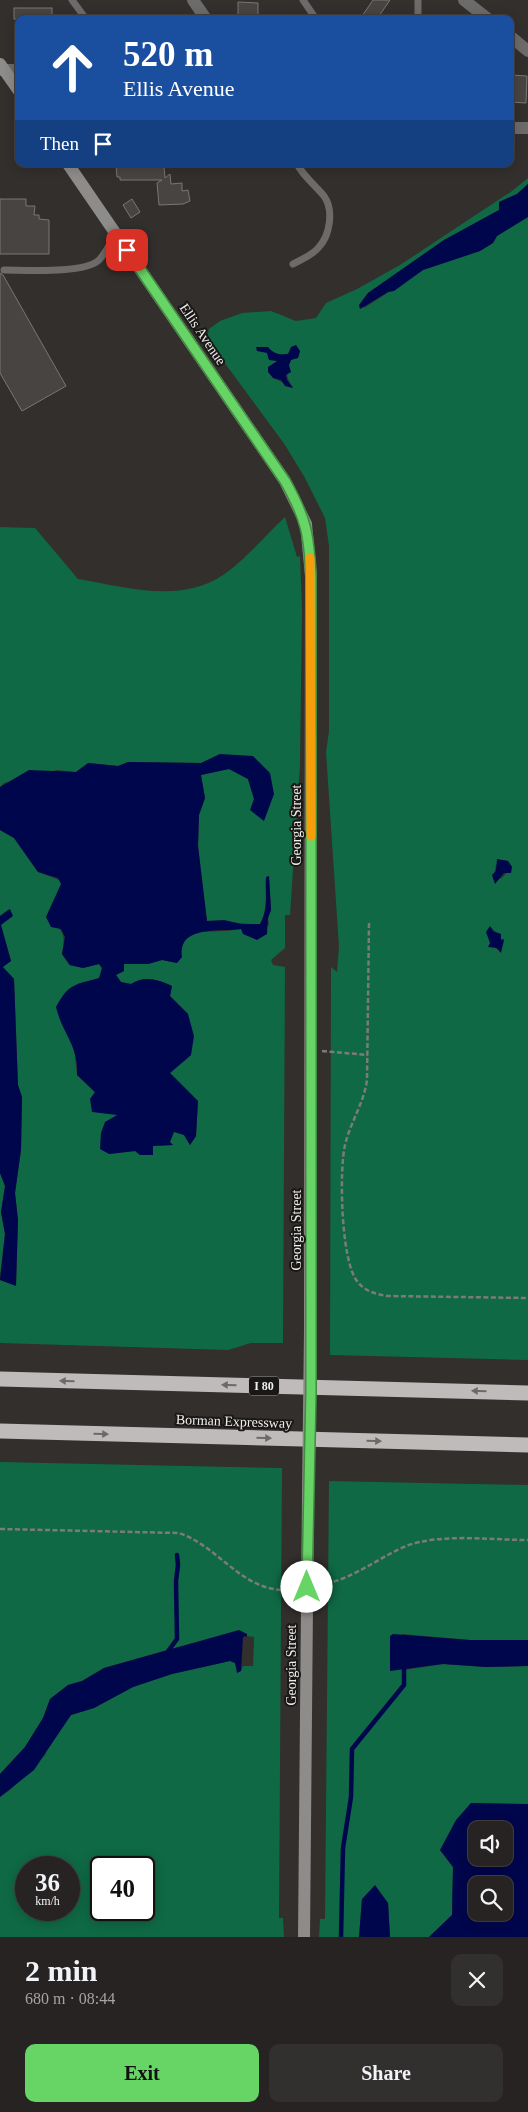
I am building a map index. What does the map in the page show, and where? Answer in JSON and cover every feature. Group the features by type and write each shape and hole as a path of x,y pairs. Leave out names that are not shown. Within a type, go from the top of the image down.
{"highway":[{"name":"I 80","path":"0,1379 528,1392"},
{"name":"Borman Expressway","path":"0,1431 528,1445"}],"street":[{"path":"193,0 203,15"},
{"path":"464,0 483,15"},
{"path":"514,39 528,51"},
{"path":"1,68 15,70"},
{"path":"1,68 15,86"},
{"path":"514,128 528,128"},
{"name":"Ellis Avenue","path":"70,167 285,481 306,524"},
{"name":"Georgia Street","path":"304,1937 311,1051 311,576 306,524"}],"lane":[{"path":"72,0 83,15"},
{"path":"302,0 313,15"},
{"path":"418,0 418,15"},
{"path":"293,264 319,247 324,239 329,218 328,204 325,198 304,177 299,167"},
{"path":"4,270 51,270 93,264 102,257 116,233"}],"path":[{"path":"370,923 366,1088 345,1145 342,1164 346,1249 349,1266 357,1281 369,1291 387,1296 528,1298"},
{"path":"311,1051 342,1051 368,1055"},
{"path":"0,1529 179,1533 195,1540 240,1574 263,1587"},
{"path":"326,1584 357,1574 405,1547 424,1541 528,1540"}],"green space":[{"path":"528,178 528,184 517,194 499,202 499,210 444,240 368,293 362,301 364,308 423,270 480,251 493,243 497,236 528,217 528,1360 330,1355 331,967 337,972 339,947 326,752 329,731 329,546 325,518 305,478 285,445 207,339 209,329 220,321 242,313 271,311 296,321 316,318 326,303 357,289 400,265 512,191","holes":["300,351 298,357 291,360 287,371 293,387 273,378 277,361 269,359 267,353 273,352 281,355","503,860 508,861 512,867 502,878 493,880 496,865","491,927 504,942 500,952 490,943"]},
{"path":"285,517 297,557 300,556 302,609 300,766 290,915 285,915 285,948 271,960 273,965 285,967 283,1343 251,1343 228,1350 0,1343 0,1280 16,1285 18,1220 15,1193 21,1150 22,1097 18,1085 14,979 2,967 11,961 1,925 9,909 0,916 0,830 14,838 38,872 59,880 62,884 46,917 62,932 64,941 62,954 69,965 83,968 99,964 102,968 100,978 77,984 67,1034 74,1046 77,1075 118,1115 109,1154 135,1151 152,1155 153,1146 173,1145 169,1142 174,1131 184,1135 190,1145 196,1136 198,1101 170,1073 191,1055 188,1014 170,996 172,986 157,980 146,979 131,984 121,982 116,975 124,971 124,963 148,964 162,960 177,963 185,939 197,932 227,931 269,925 268,918 271,910 269,876 266,878 265,907 260,924 207,921 198,846 199,815 205,798 201,775 229,769 248,779 254,799 274,794 220,754 202,763 128,762 118,766 89,763 76,772 57,770 4,783 0,787 0,527 35,528 78,579 133,589 171,591 189,589 206,584 223,575 247,555"},
{"path":"0,1173 5,1186 1,1212 5,1234 0,1276"},
{"path":"0,1462 282,1468 279,1918 283,1918 284,1937 0,1937 0,1797 10,1790 45,1755 47,1749 71,1715 94,1708 133,1687 172,1674 230,1661 235,1663 241,1671 243,1666 253,1666 254,1637 247,1636 247,1634 174,1648 104,1668 82,1681 68,1685 50,1699 43,1718 25,1747 0,1774"},
{"path":"329,1481 528,1485 528,1640 470,1640 402,1634 404,1670 443,1664 486,1667 528,1666 528,1804 471,1803 440,1850 453,1867 452,1915 429,1937 390,1937 388,1903 362,1899 359,1937 319,1937 320,1919 325,1919"}],"shaded area":[{"path":"528,184 528,217 497,236 493,243 480,251 423,270 394,291 388,292 360,309 359,305 368,293 444,240 499,210 499,202 517,194"},
{"path":"296,345 300,351 298,358 291,360 289,365 291,372 286,375 293,388 285,386 281,380 273,378 268,372 268,367 277,361 269,360 267,353 257,351 256,347 268,347 275,353 288,354 291,347"},
{"path":"220,754 253,756 270,773 274,794 264,821 250,810 254,799 248,779 229,769 201,775 205,798 199,815 198,846 207,921 224,920 241,924 260,924 265,913 266,877 269,876 271,910 268,918 267,934 257,940 243,934 241,929 202,932 186,940 182,947 182,957 177,963 162,960 148,964 124,964 124,971 116,975 121,982 131,984 146,979 157,980 172,986 170,996 188,1014 194,1036 191,1055 170,1073 198,1101 196,1136 190,1145 184,1135 174,1132 170,1142 173,1145 153,1146 153,1155 140,1155 135,1151 109,1154 100,1149 101,1133 105,1122 117,1115 92,1112 90,1099 95,1092 77,1075 73,1048 56,1007 65,993 73,986 99,978 102,968 99,964 83,968 70,965 62,954 65,937 61,929 51,927 46,917 61,884 58,878 38,872 14,838 0,830 0,787 29,770 76,772 88,763 118,766 128,762 201,763"},
{"path":"497,859 508,861 512,867 511,873 504,873 495,884 492,875 496,871"},
{"path":"10,909 13,916 1,925 11,961 3,967 14,979 18,1085 22,1097 21,1150 15,1193 18,1220 16,1286 0,1280 5,1234 1,1212 5,1186 0,1173 0,916"},
{"path":"490,926 493,931 501,934 501,940 504,939 501,953 497,948 488,947 490,943 486,932"},
{"path":"239,1630 247,1634 247,1636 243,1637 241,1671 237,1673 235,1663 230,1661 172,1674 133,1687 94,1708 71,1715 34,1770 0,1797 0,1774 25,1747 43,1718 50,1699 68,1685 82,1681 104,1668"},
{"path":"393,1634 470,1640 528,1640 528,1666 486,1667 443,1664 390,1671 390,1636"},
{"path":"471,1803 528,1804 528,1937 429,1937 452,1915 453,1867 440,1850 456,1820"},
{"path":"375,1885 388,1903 390,1937 359,1937 362,1899"}],"building":[{"path":"373,0 390,0 380,15 363,15"},
{"path":"238,2 258,3 258,15 238,15"},
{"path":"14,8 52,8 52,15 15,15 14,19"},
{"path":"514,75 527,76 526,103 514,102"},
{"path":"116,167 164,167 165,178 170,174 171,184 182,183 182,191 188,190 190,201 183,204 159,205 157,183 162,180 120,180 120,177 117,177"},
{"path":"0,199 26,199 26,206 35,206 34,215 39,215 39,219 49,220 49,254 0,254"},
{"path":"132,199 140,212 131,218 123,205"},
{"path":"0,273 3,275 66,386 22,411 0,373"}],"waterway":[{"path":"166,1654 177,1639 177,1555"},
{"path":"341,1937 343,1848 351,1797 352,1749 404,1685 404,1665"}],"slow traffic":[{"path":"310,558 311,836"}],"route":[{"path":"127,250 285,481 303,514 309,535 311,576 311,1390 307,1587"}]}
